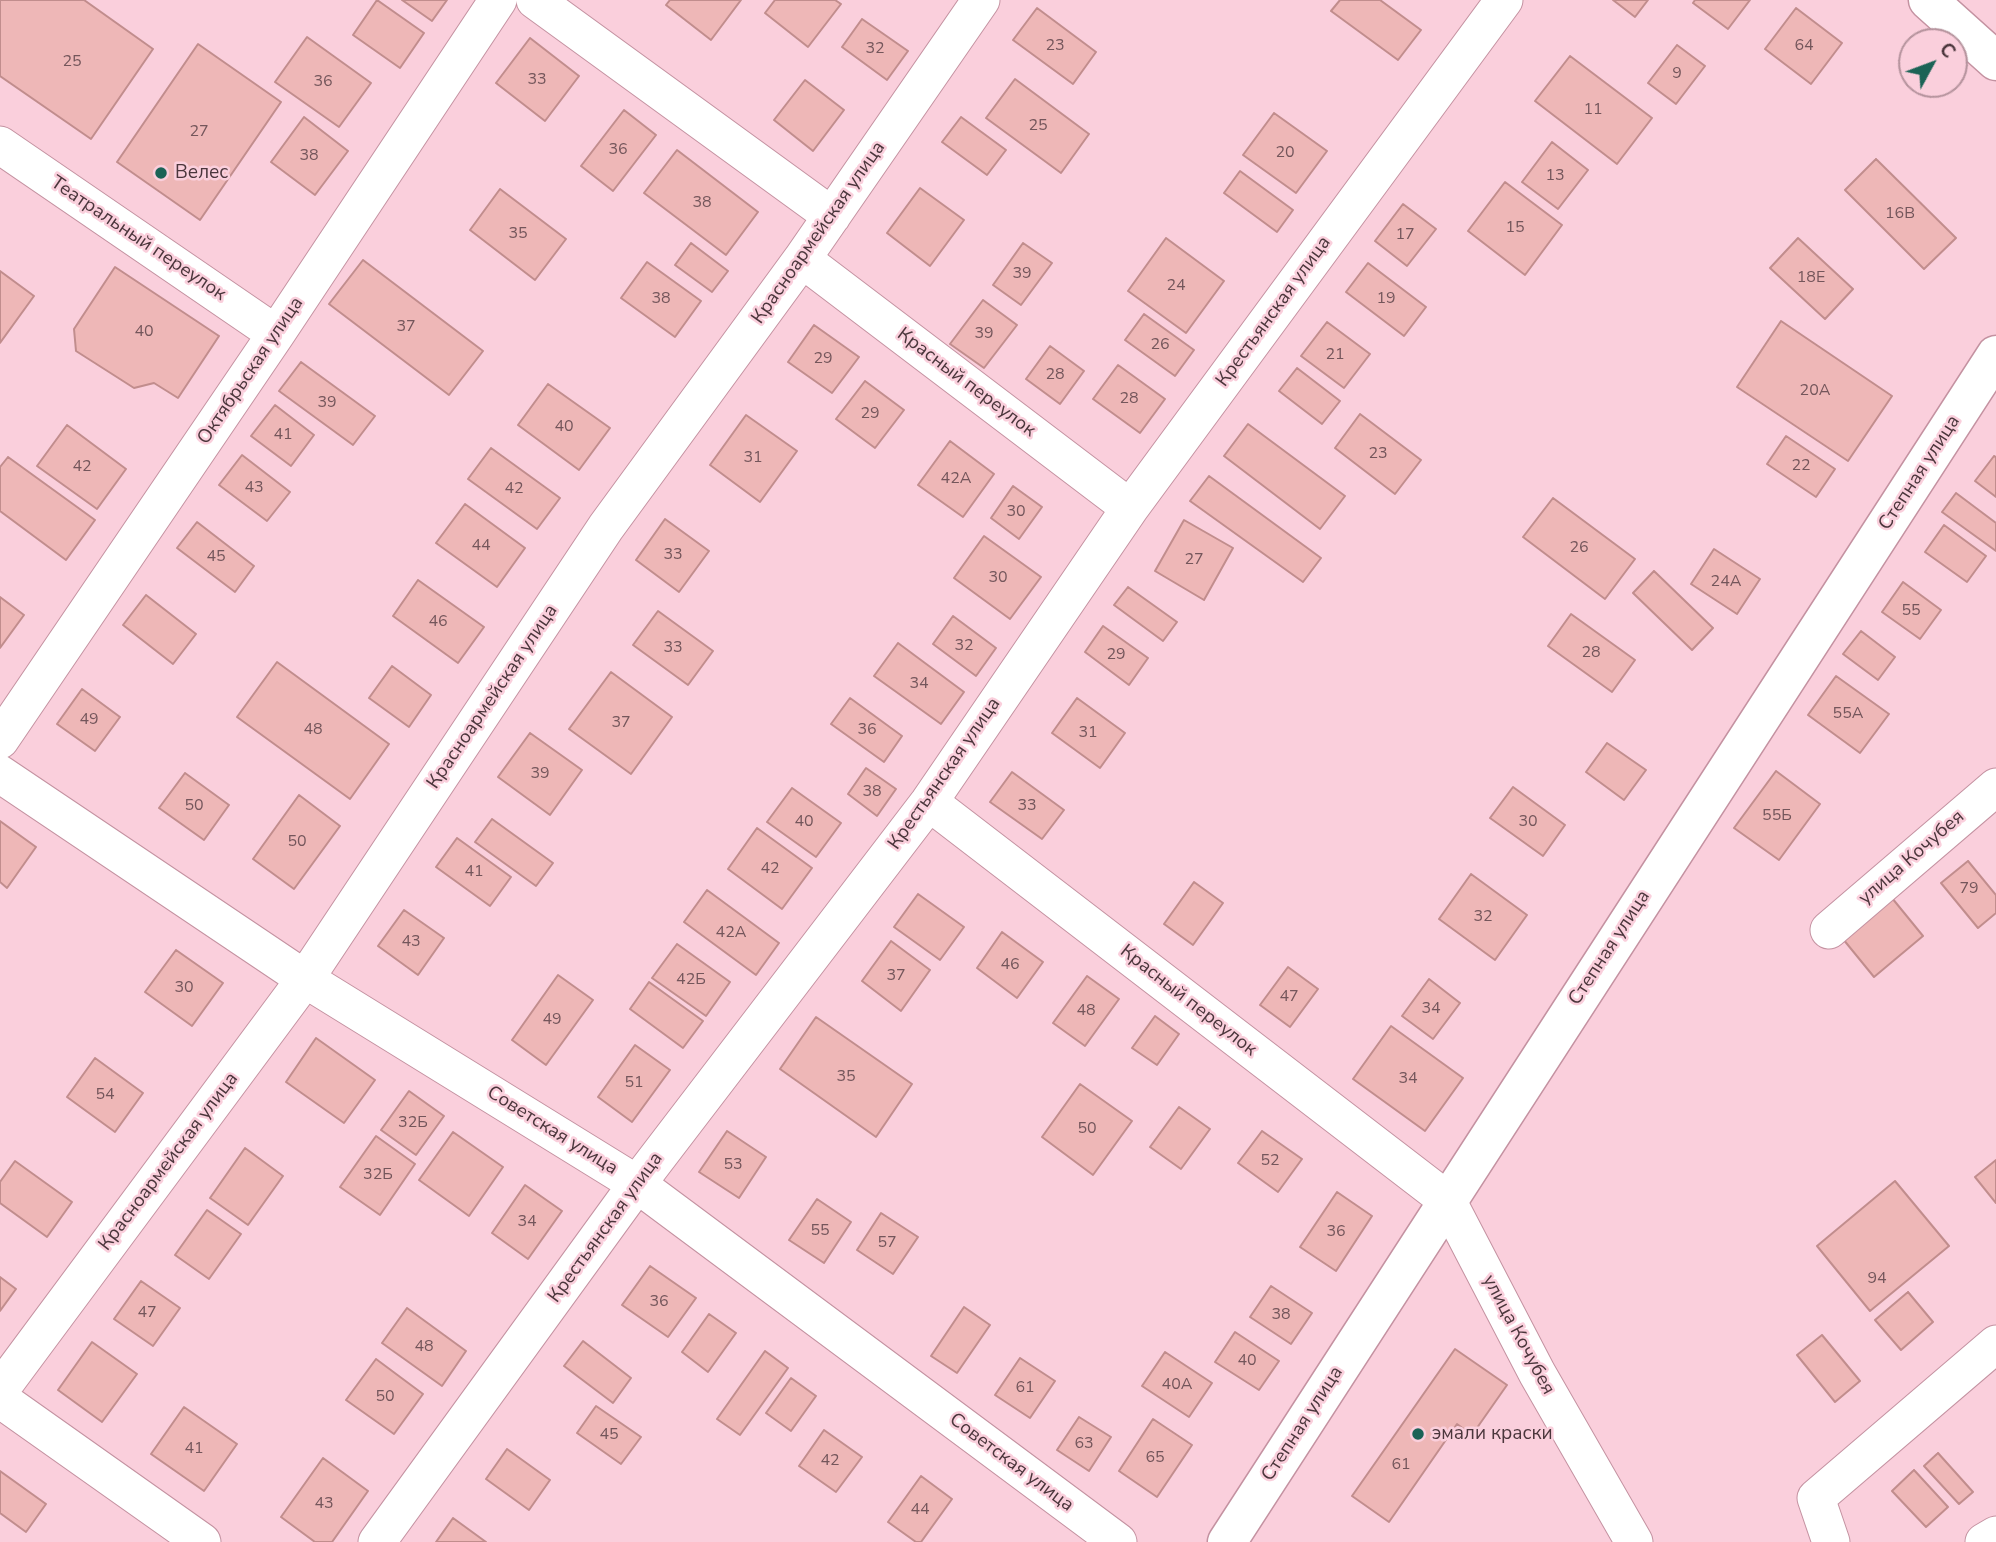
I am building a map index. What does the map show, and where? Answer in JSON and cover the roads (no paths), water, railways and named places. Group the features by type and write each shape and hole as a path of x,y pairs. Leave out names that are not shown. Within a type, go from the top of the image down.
{"main road":[{"path":"1928,0 1996,61"},
{"name":"Степная улица","path":"1227,1542 1996,355"}],"street":[{"name":"Октябрьская улица","path":"0,740 276,334 498,0"},
{"path":"536,0 832,216"},
{"name":"Красноармейская улица","path":"0,1390 305,979 606,527 802,259 981,0"},
{"name":"Крестьянская улица","path":"377,1542 637,1184 929,802 1130,508 1504,0"},
{"name":"Театральный переулок","path":"0,145 276,334"},
{"name":"Красный переулок","path":"802,259 1130,508"},
{"name":"Советская улица","path":"0,774 305,979 637,1184 1118,1542"},
{"name":"улица Кочубея","path":"1829,930 1996,787"},
{"name":"Красный переулок","path":"929,802 1447,1200"},
{"name":"улица Кочубея","path":"1447,1200 1538,1373 1634,1542"},
{"path":"1832,1542 1816,1498 1996,1344"},
{"path":"0,1399 202,1542"},
{"path":"1984,1542 1996,1535"}],"place":[{"name":"Велес","path":"161,173"},
{"name":"эмали краски","path":"1418,1434"}]}
